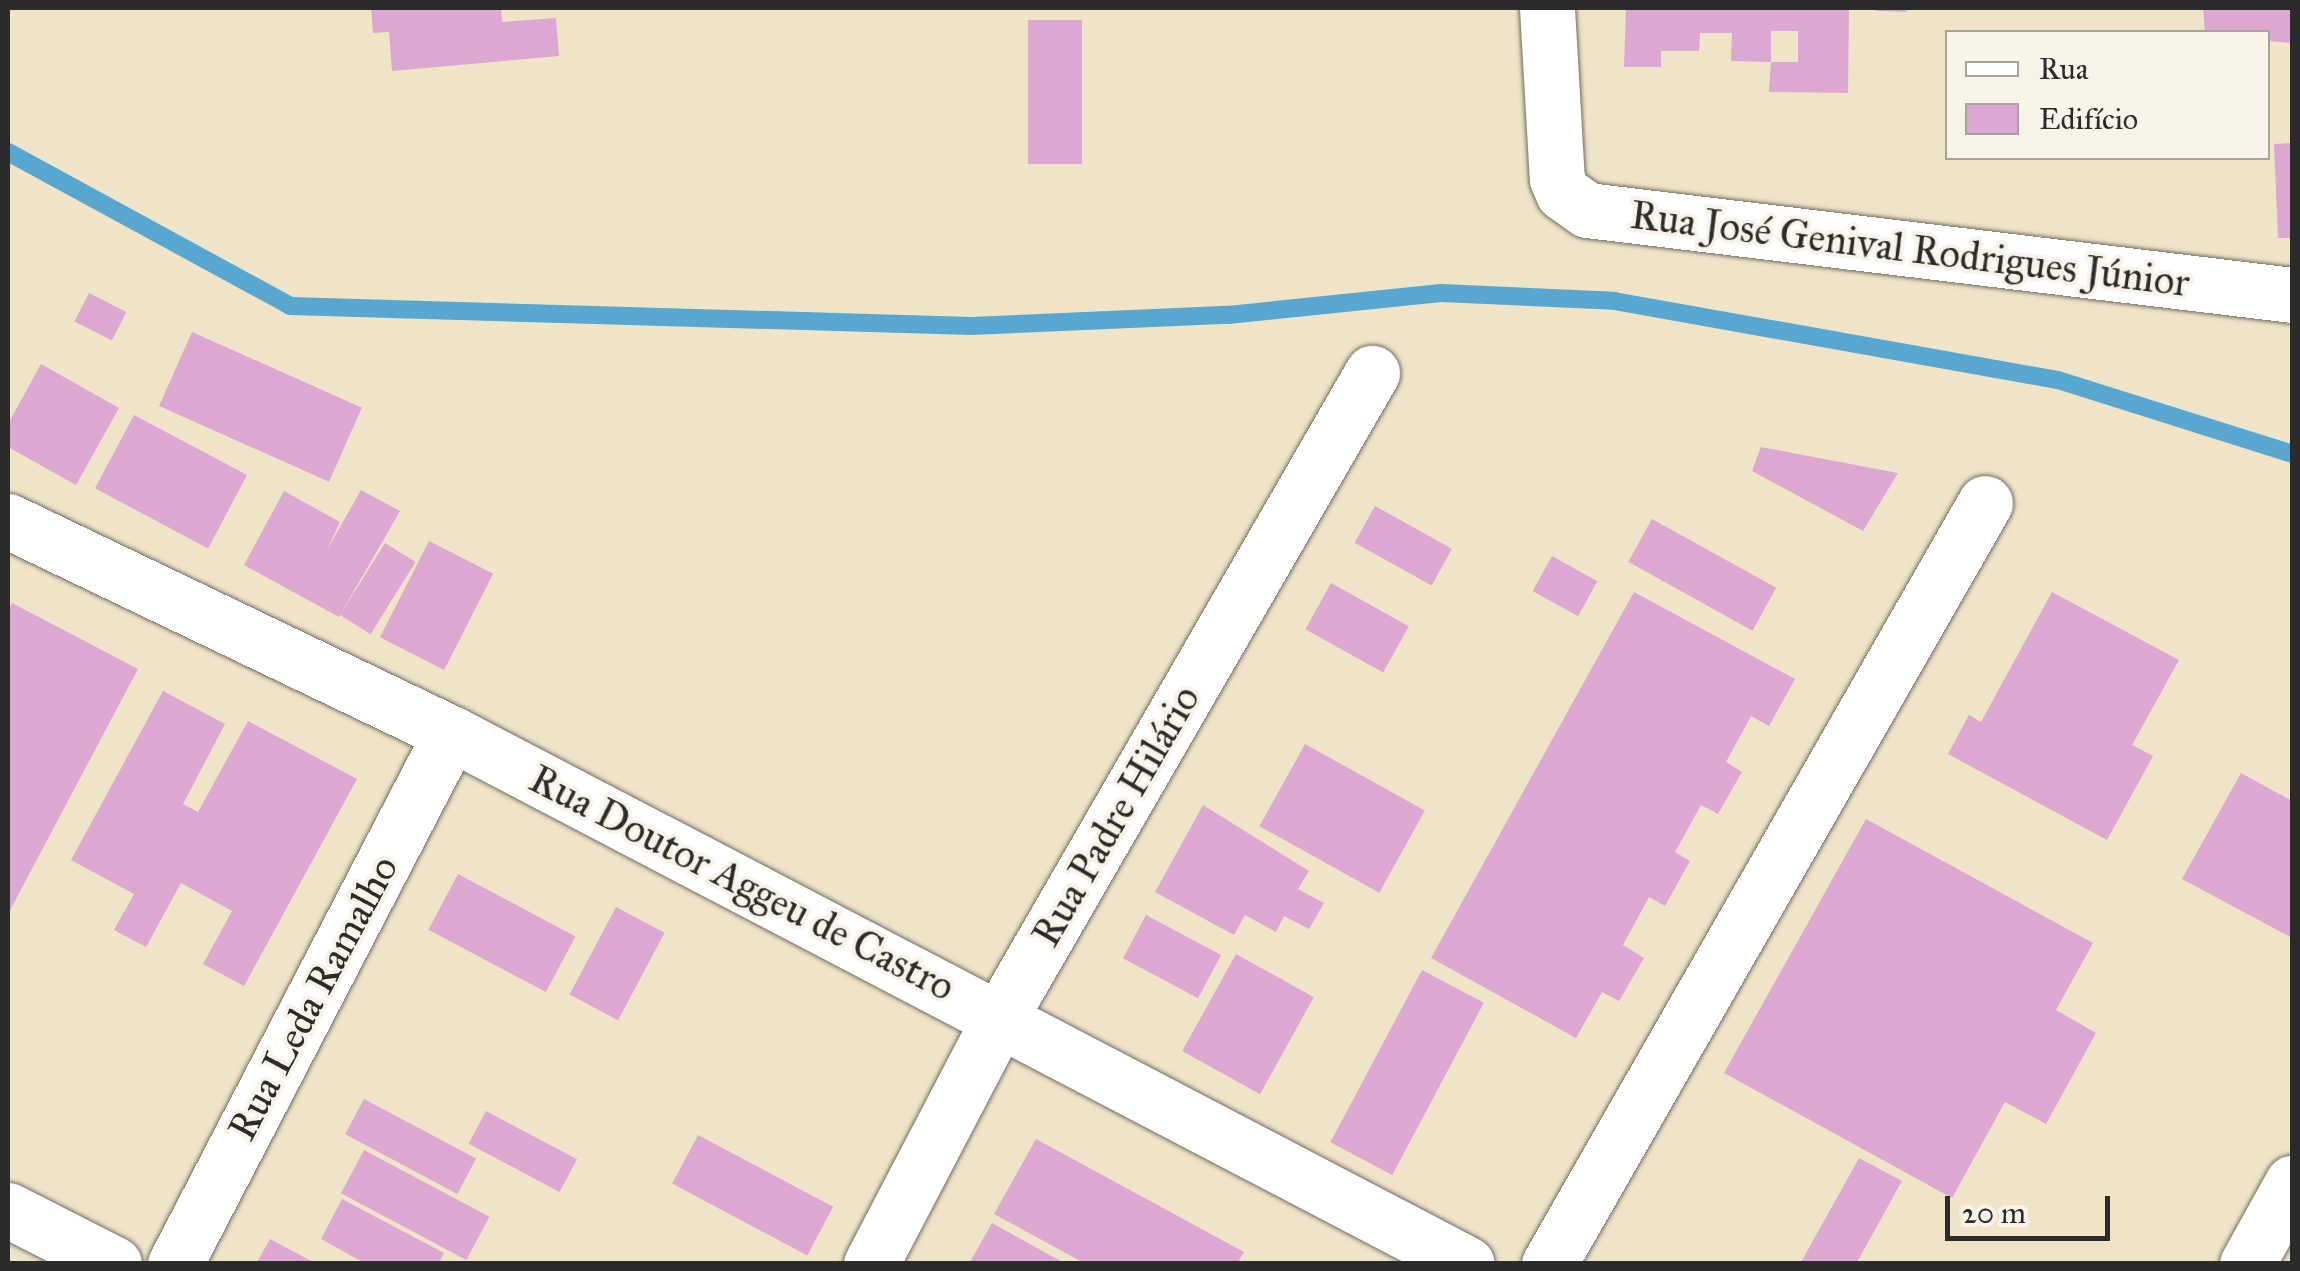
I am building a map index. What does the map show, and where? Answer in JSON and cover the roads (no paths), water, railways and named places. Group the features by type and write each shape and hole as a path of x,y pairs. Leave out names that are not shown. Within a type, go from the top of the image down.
{"street":[{"name":"Rua José Genival Rodrigues Júnior","path":"1547,8 1556,164 1563,194 1587,210 2292,295"},
{"name":"Rua Padre Hilário","path":"871,1264 1000,1016 1372,373"},
{"path":"1549,1264 1985,503"},
{"name":"Rua Doutor Aggeu de Castro","path":"8,521 451,734 1000,1016 1467,1264"},
{"name":"Rua Leda Ramalho","path":"174,1264 451,734"},
{"path":"2247,1264 2292,1183"},
{"path":"8,1210 114,1264"}],"waterway":[{"path":"8,152 290,306 971,326 1228,315 1441,293 1614,301 2058,380 2292,454"}]}
